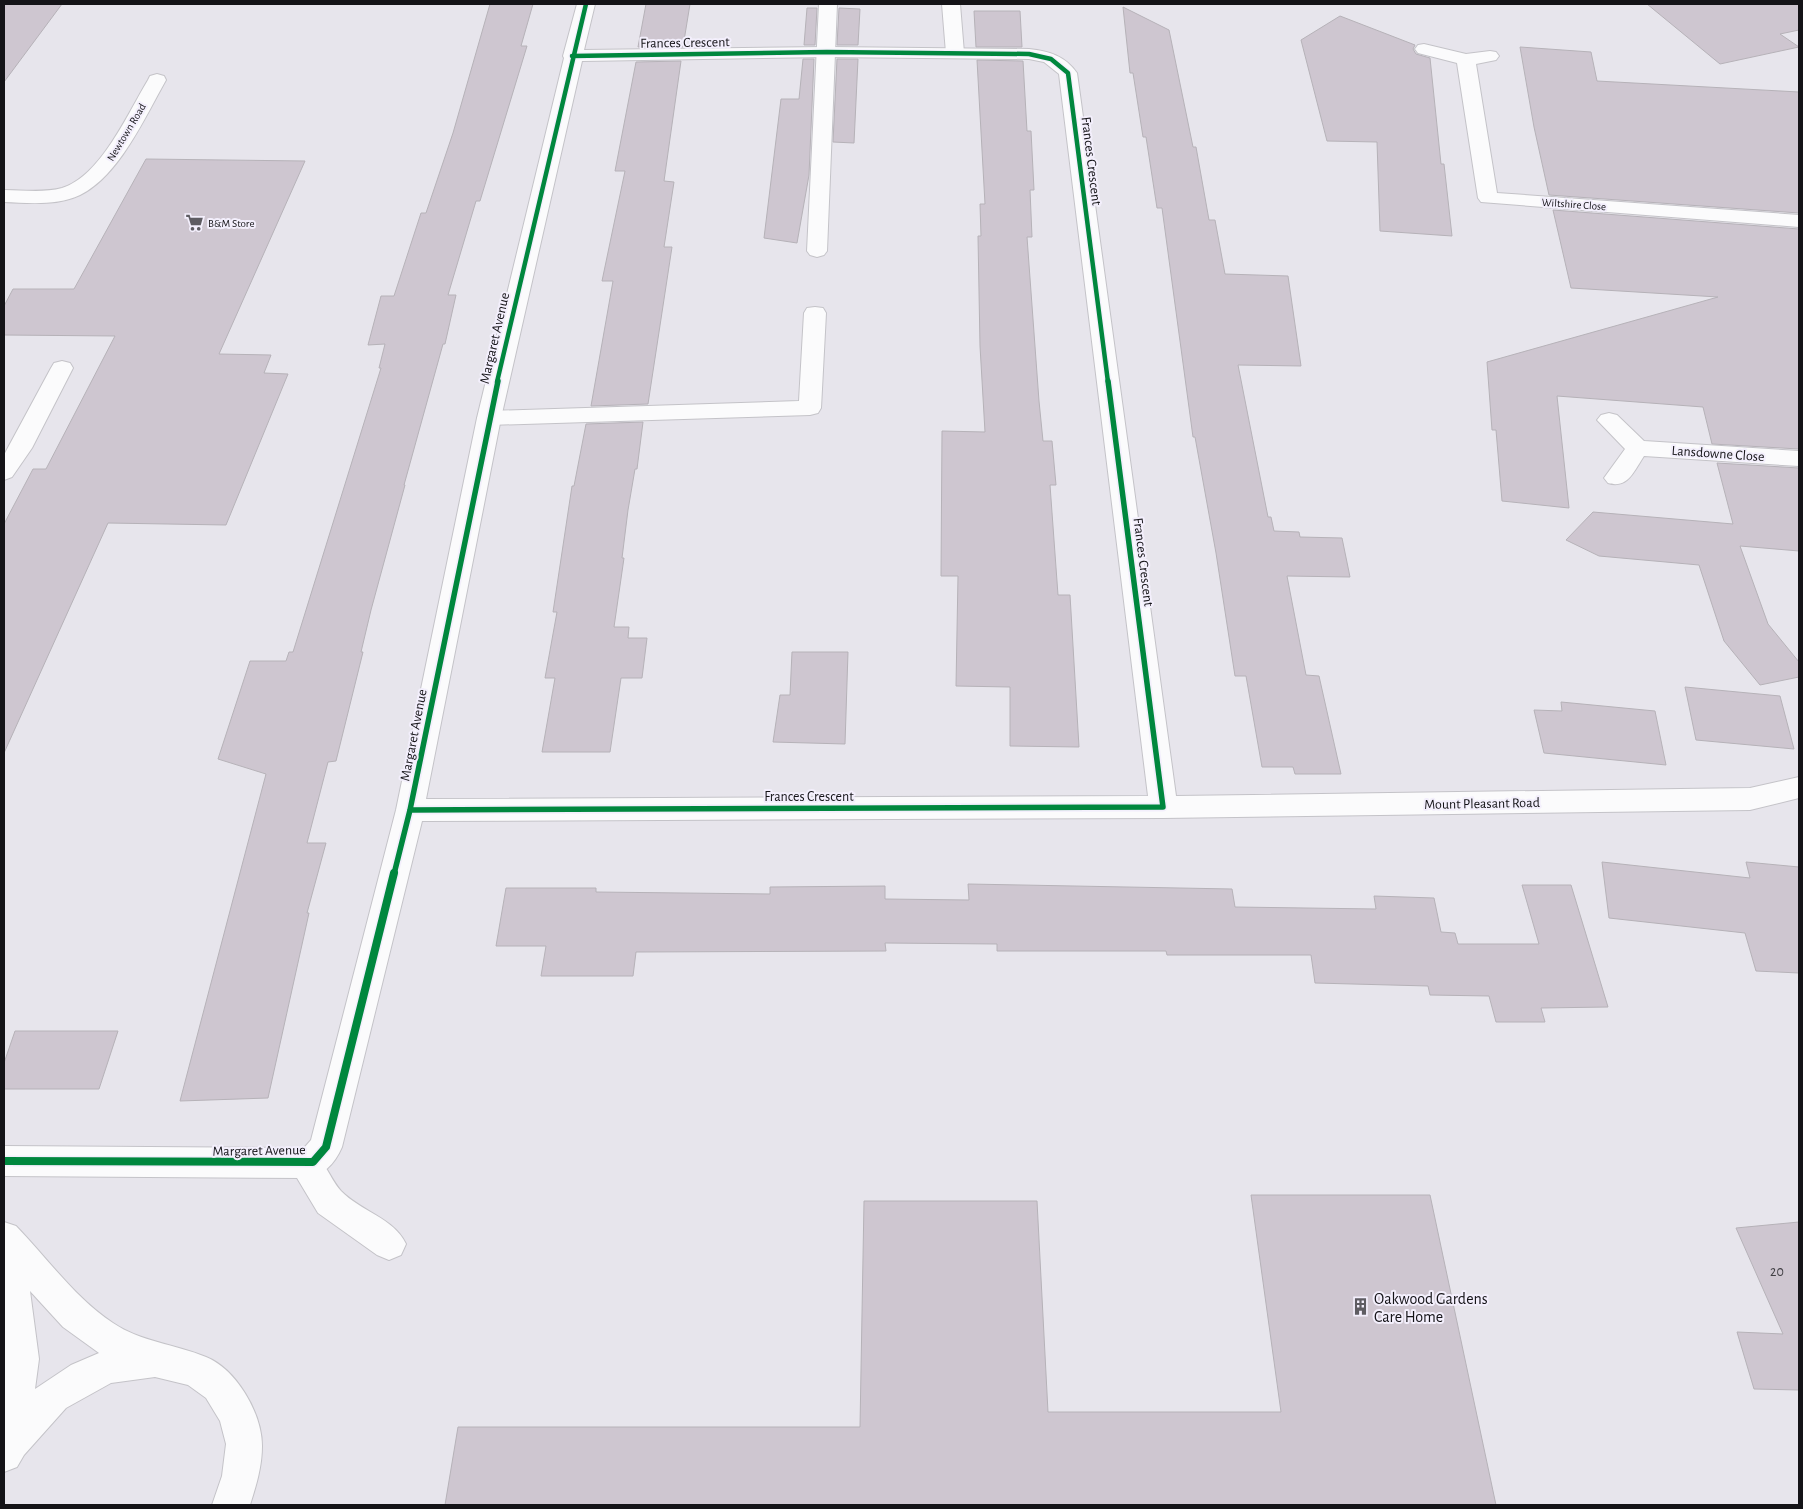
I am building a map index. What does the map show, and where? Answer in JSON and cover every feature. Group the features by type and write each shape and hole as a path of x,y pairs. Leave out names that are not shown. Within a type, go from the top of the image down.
{"street":[{"name":"Margaret Avenue","path":"4,1161 207,1164 304,1163 313,1162 326,1147 410,810 488,418 572,56 586,4"},
{"path":"817,251 828,4"},
{"path":"951,4 954,53"},
{"path":"1424,49 1466,60 1490,56"},
{"name":"Frances Crescent","path":"410,810 1163,807 1068,73 1059,62 1049,57 1029,54 827,52 572,56"},
{"name":"Wiltshire Close","path":"1466,60 1488,198 1799,221"},
{"name":"Newtown Road","path":"4,196 54,196 87,184 105,165 157,80"},
{"path":"488,418 810,408 816,313"},
{"path":"4,472 20,448 62,368"},
{"path":"1608,420 1638,448 1616,478"},
{"name":"Lansdowne Close","path":"1638,448 1799,459"},
{"name":"Mount Pleasant Road","path":"1163,807 1750,799 1799,788"},
{"path":"304,1163 330,1202 389,1244"},
{"path":"4,1237 29,1262 62,1301 101,1336 155,1360 196,1370 219,1386 237,1414 244,1444 241,1476 231,1505"},
{"path":"4,1265 15,1298 21,1359 7,1448"},
{"path":"7,1448 53,1396 84,1377 109,1366 155,1360"}],"building":[{"path":"4,4 62,4 4,82"},
{"path":"490,4 533,4 521,46 527,46 480,201 476,201 448,295 456,295 445,344 443,344 371,610 361,652 363,652 336,761 328,762 307,843 326,843 307,913 309,913 268,1098 180,1101 266,774 218,759 250,661 286,661 289,652 293,652 381,368 379,368 385,344 368,345 381,296 394,296 421,213 426,213 453,133"},
{"path":"646,4 690,4 683,47 638,47"},
{"path":"1647,4 1799,4 1799,30 1780,34 1799,47 1720,64"},
{"path":"1123,7 1169,30 1193,147 1196,147 1209,220 1215,220 1225,274 1288,276 1301,366 1238,365 1268,517 1271,517 1274,531 1299,532 1300,537 1342,538 1350,577 1287,576 1306,675 1319,676 1341,774 1295,774 1293,767 1262,767 1246,676 1235,676 1216,553 1195,437 1193,437 1162,208 1157,208 1146,137 1143,137 1133,73 1130,73"},
{"path":"807,8 817,8 815,45 804,45"},
{"path":"839,8 860,9 858,45 837,45"},
{"path":"974,11 1020,11 1022,47 976,47"},
{"path":"1340,16 1415,45 1413,49 1416,54 1430,58 1441,164 1444,164 1452,236 1380,231 1377,142 1327,141 1301,40"},
{"path":"1520,47 1591,52 1597,81 1799,92 1799,213 1549,195 1534,127"},
{"path":"803,59 814,59 809,175 797,243 764,238 781,99 799,99"},
{"path":"837,59 858,59 854,143 833,142"},
{"path":"977,60 1023,61 1027,131 1031,131 1034,190 1030,190 1032,237 1027,237 1039,401 1043,441 1052,441 1056,485 1050,485 1058,595 1070,595 1079,747 1010,746 1010,687 956,686 958,576 941,576 942,431 985,432 980,346 978,236 981,236 980,204 985,204"},
{"path":"681,61 664,181 674,182 664,247 672,247 648,404 591,406 613,281 602,281 625,171 615,171 636,62"},
{"path":"146,159 305,161 219,354 271,355 264,373 288,374 226,525 108,523 4,753 4,524 33,469 46,469 115,336 4,335 4,306 13,289 74,289"},
{"path":"1553,210 1799,229 1799,449 1712,444 1703,407 1557,396 1569,508 1502,501 1496,430 1492,430 1487,362 1718,297 1571,288"},
{"path":"643,422 637,469 635,469 628,510 622,558 624,558 614,627 629,627 628,638 647,638 642,678 621,678 610,752 542,752 555,678 545,678 557,612 553,612 572,486 574,486 586,424"},
{"path":"1717,463 1799,468 1799,551 1740,546 1768,624 1799,662 1799,677 1760,685 1724,641 1699,565 1599,556 1566,540 1593,512 1733,524"},
{"path":"792,652 848,652 845,744 773,742 780,695 790,695"},
{"path":"1685,687 1780,696 1794,749 1696,740"},
{"path":"1561,702 1655,711 1666,765 1544,753 1534,710 1562,711"},
{"path":"1602,862 1750,878 1746,862 1799,867 1799,973 1756,971 1745,933 1609,918"},
{"path":"968,884 1232,889 1235,907 1376,909 1374,896 1434,898 1441,932 1455,933 1458,944 1539,944 1522,885 1571,885 1608,1007 1541,1008 1545,1022 1496,1022 1489,996 1430,995 1428,986 1315,983 1311,955 1167,955 1166,951 997,951 997,944 885,943 886,951 636,952 633,976 541,976 546,946 496,946 506,888 596,888 596,892 770,894 770,887 885,886 885,899 969,900"},
{"path":"15,1031 118,1031 99,1089 4,1089 4,1063"},
{"name":"Oakwood Gardens Care Home","path":"1251,1195 1430,1195 1496,1505 445,1505 458,1427 860,1427 864,1201 1037,1201 1048,1412 1281,1412"},
{"path":"1799,1222 1799,1390 1754,1389 1737,1332 1783,1334 1736,1228"}],"cycle path":[{"path":"4,1161 304,1163 313,1162 326,1147 410,810 489,418 586,4"},
{"path":"410,810 1163,807 1068,73 1051,59 1029,54 827,52 572,56"}],"place":[{"name":"B&M Store","path":"194,223"},
{"name":"Oakwood Gardens Care Home","path":"1360,1307"}]}
